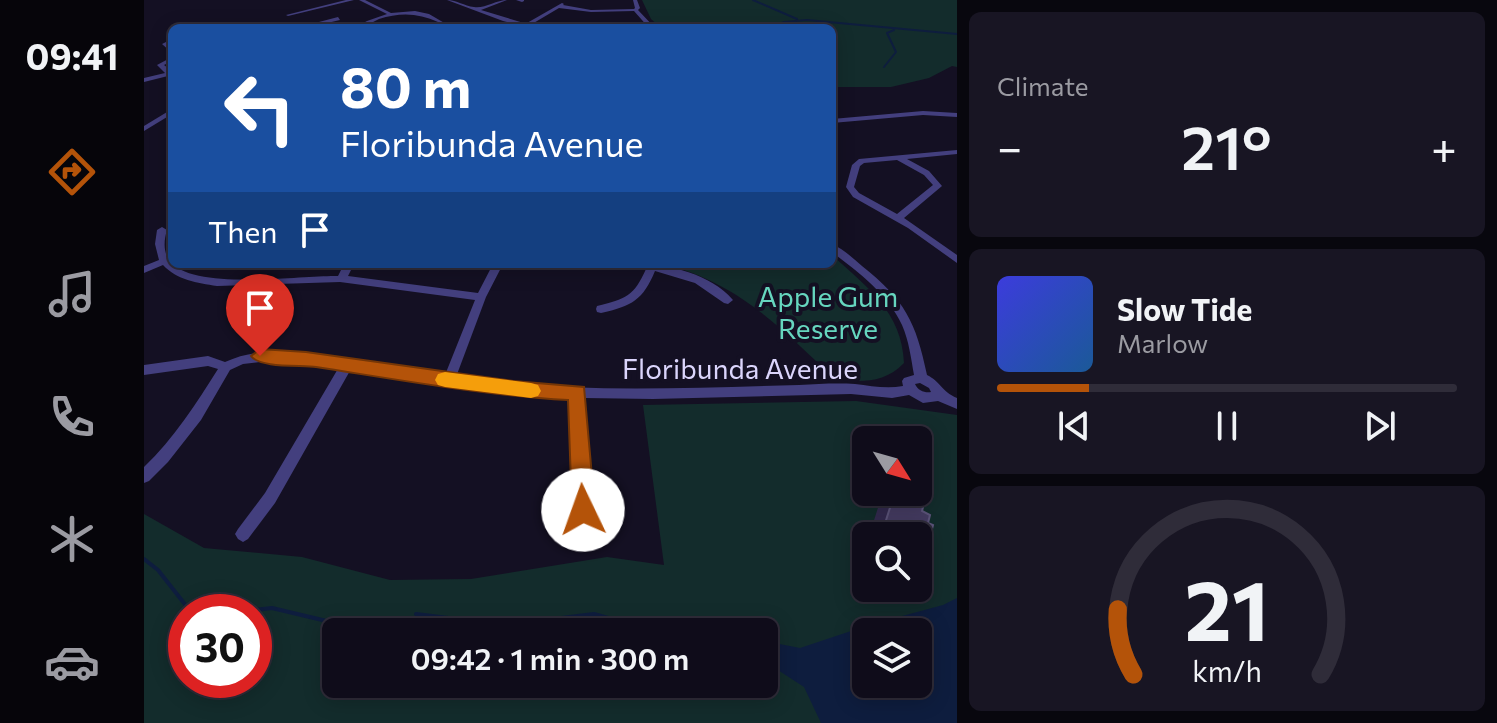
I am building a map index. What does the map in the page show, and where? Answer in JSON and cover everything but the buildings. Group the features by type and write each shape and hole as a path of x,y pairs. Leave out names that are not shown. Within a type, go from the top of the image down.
{"street":[{"path":"288,15 352,0"},
{"path":"361,0 389,13 427,16 443,23"},
{"path":"449,0 522,24"},
{"path":"479,9 505,0"},
{"path":"528,24 568,0"},
{"path":"635,0 638,8 635,10"},
{"path":"558,6 591,11 635,10 648,24"},
{"path":"366,24 389,13"},
{"path":"316,24 338,19"},
{"path":"438,24 443,23"},
{"path":"144,80 168,74"},
{"path":"836,121 923,113 957,115"},
{"path":"144,129 168,114"},
{"path":"957,152 860,162 850,187 859,197 898,218 957,260"},
{"path":"898,218 938,186 917,167 900,159"},
{"path":"162,230 158,246 168,264"},
{"path":"836,251 890,299 904,317 912,336 921,378"},
{"path":"144,270 164,261"},
{"path":"174,268 182,274 215,282 341,279 481,297"},
{"path":"341,279 347,268"},
{"path":"449,380 481,297 496,268"},
{"path":"601,309 636,298 646,268"},
{"path":"657,268 704,282 728,300"},
{"name":"Floribunda Avenue","path":"144,370 205,361 226,367 242,359 260,356 531,391 851,389 892,393 911,390 928,399 937,395"},
{"path":"243,534 270,498 347,365"},
{"path":"144,476 163,458 196,416 226,367"},
{"path":"911,390 908,384 910,379 921,378 936,387 937,395 957,404"},
{"path":"577,392 583,510"}],"green space":[{"path":"642,0 957,0 957,67 952,66 929,78 891,87 836,87 836,24 657,24"},
{"name":"Apple Gum Reserve","path":"836,259 858,278 890,315 902,345 904,363 881,378 837,380 758,310 738,296 676,268 836,268"},
{"path":"856,401 957,415 957,723 144,723 144,514 204,548 302,557 390,580 471,579 607,557 664,565 643,405"}],"water":[{"path":"957,598 957,723 821,723 804,687 778,670 778,644 800,648 852,631 852,698 932,698 932,618 895,618"}],"waterway":[{"path":"753,0 797,19"},
{"path":"780,24 807,20 957,34"},
{"path":"884,67 896,52 887,33 894,30"},
{"path":"144,559 158,570 177,594"},
{"path":"272,608 322,620"},
{"path":"416,614 448,618"},
{"path":"562,618 594,614 608,618"}],"slow traffic":[{"path":"445,380 531,391"}],"route":[{"path":"260,356 306,359 513,389 577,392 583,510"}]}
